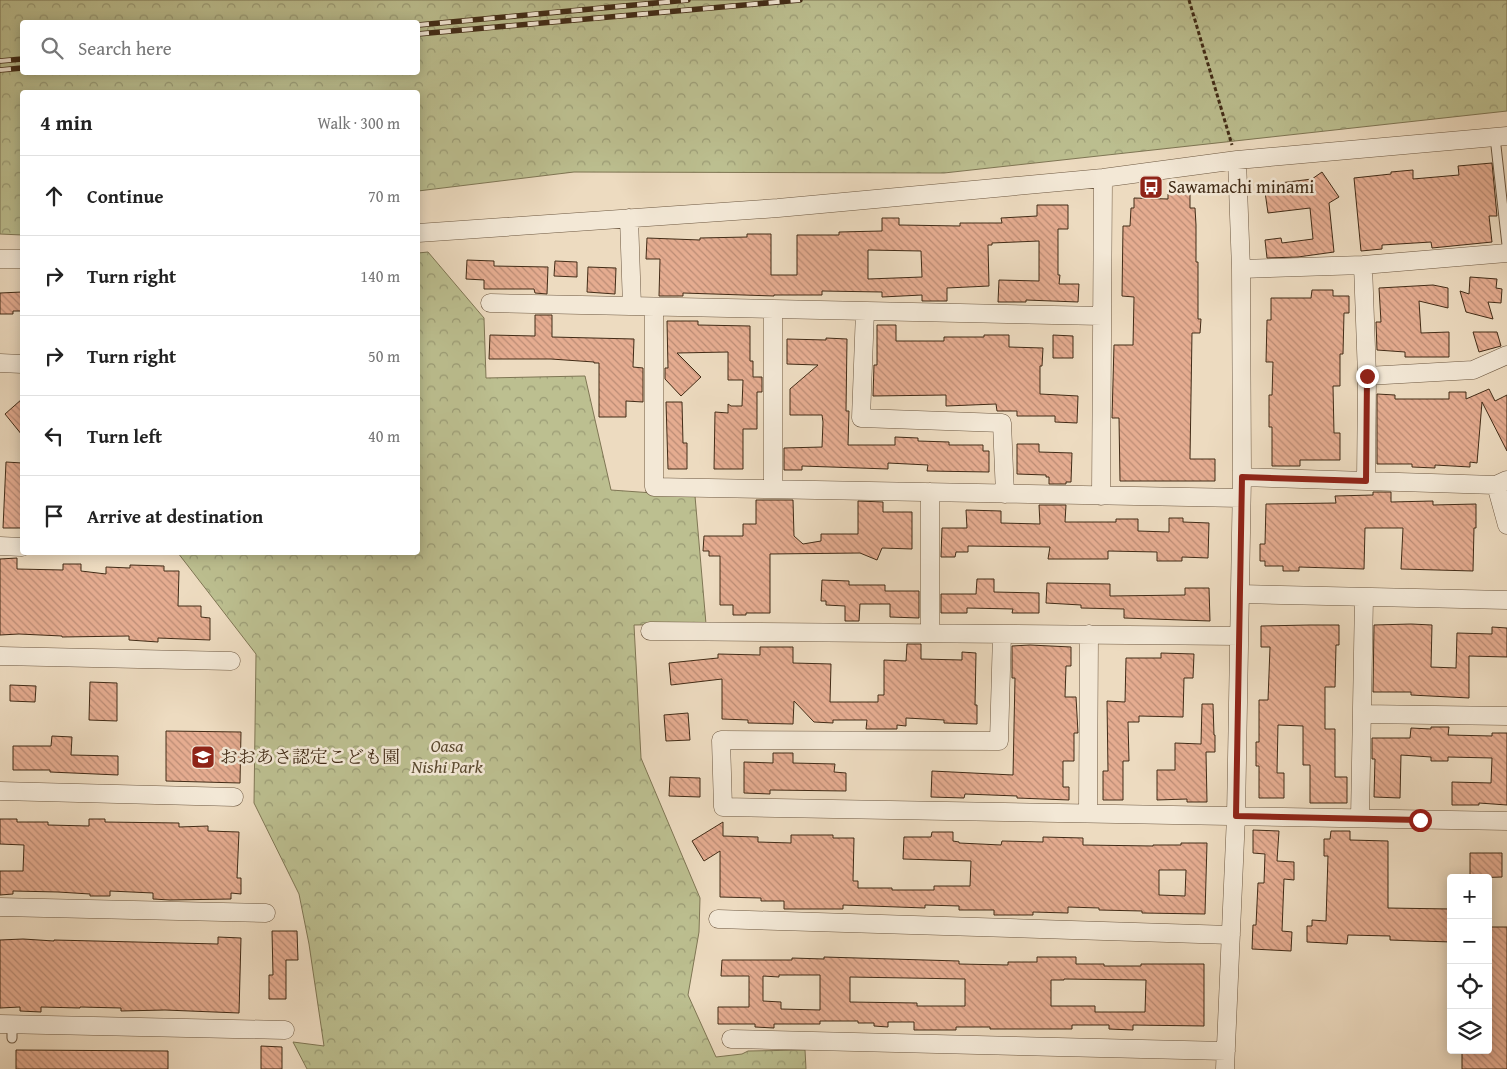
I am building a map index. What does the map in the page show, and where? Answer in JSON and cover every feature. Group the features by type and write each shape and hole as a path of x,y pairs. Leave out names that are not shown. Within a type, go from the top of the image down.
{"street":[{"path":"420,233 778,208 1103,178 1236,160 1501,136"},
{"path":"1225,1069 1236,816 1242,477 1241,268 1236,160"},
{"path":"1101,496 1103,178"},
{"path":"629,218 632,306"},
{"path":"1241,268 1363,265 1507,252"},
{"path":"0,259 20,259"},
{"path":"1363,265 1367,376 1366,481"},
{"path":"490,303 1102,316"},
{"path":"654,307 654,486 1241,498"},
{"path":"773,309 773,489"},
{"path":"865,311 861,418 1002,423 1005,494"},
{"path":"1367,376 1473,370 1507,355"},
{"path":"0,364 20,364"},
{"path":"1242,477 1366,481 1501,482 1507,525"},
{"path":"930,492 930,633"},
{"path":"0,546 20,547"},
{"path":"1240,594 1507,600"},
{"path":"1360,818 1364,597"},
{"path":"650,631 1239,636"},
{"path":"1002,634 999,742 721,740 723,807 1507,821"},
{"path":"1088,813 1089,634"},
{"path":"0,656 231,661"},
{"path":"1362,714 1507,716"},
{"path":"0,791 234,797"},
{"path":"0,908 266,913"},
{"path":"718,920 1231,935"},
{"path":"8,1029 196,1034 285,1030"},
{"path":"731,1039 1226,1051"}],"lane":[{"path":"1501,136 1507,245"}],"path":[{"path":"1189,0 1236,160"}],"green space":[{"path":"0,0 1507,0 1507,111 944,173 574,172 420,191 420,90 20,90 20,235 0,234"},
{"name":"Oasa Nishi Park","path":"428,252 484,318 486,378 585,376 611,490 695,496 706,624 634,625 641,758 700,898 699,932 688,995 716,1057 742,1054 748,1051 805,1050 806,1069 307,1069 293,1042 324,1046 309,944 299,894 254,803 256,654 180,555 420,555 420,253"}],"building":[{"path":"1492,163 1497,216 1489,216 1492,242 1432,248 1431,242 1382,245 1382,249 1361,251 1354,178 1413,170 1413,179 1459,175 1458,166"},
{"path":"1322,172 1339,197 1329,203 1334,252 1298,257 1267,258 1265,240 1281,238 1282,243 1313,239 1310,208 1268,213 1264,185 1312,179"},
{"path":"1190,193 1190,208 1195,208 1196,262 1198,262 1198,319 1201,319 1200,333 1192,333 1190,459 1215,459 1215,481 1120,481 1119,418 1112,418 1114,345 1133,345 1134,297 1122,296 1123,226 1130,226 1131,208 1134,208 1134,198 1168,199 1168,194"},
{"path":"1037,205 1068,205 1068,229 1058,229 1058,275 1060,275 1059,284 1079,284 1078,302 1026,300 1026,302 998,302 999,280 1039,281 1039,241 992,243 992,245 988,245 989,286 947,288 947,301 922,301 922,295 882,297 882,292 822,291 822,295 774,296 683,293 683,296 659,296 660,259 646,259 647,238 700,240 700,238 747,237 747,234 771,234 771,275 797,275 797,235 839,235 839,232 882,231 882,218 899,218 899,225 960,226 960,223 1002,223 1001,218 1037,216","holes":["868,250 921,251 922,277 868,279"]},
{"path":"467,260 494,261 494,266 548,267 547,294 535,293 534,289 484,289 484,280 466,279"},
{"path":"555,261 577,262 577,277 554,276"},
{"path":"588,267 616,268 615,294 587,292"},
{"path":"1470,277 1497,279 1496,288 1502,289 1501,303 1488,302 1493,319 1466,312 1460,291 1469,294"},
{"path":"1433,285 1448,288 1448,308 1419,301 1421,333 1449,332 1449,357 1405,357 1405,352 1377,350 1376,322 1381,322 1379,288"},
{"path":"1312,290 1333,290 1333,296 1349,296 1349,313 1344,313 1343,354 1340,354 1340,386 1333,386 1334,433 1340,433 1340,460 1300,460 1300,466 1272,466 1272,427 1269,427 1269,395 1272,395 1273,362 1266,362 1267,320 1271,320 1271,298 1311,298"},
{"path":"20,292 20,311 13,311 13,314 0,314 0,293"},
{"path":"535,315 552,315 552,337 634,339 633,367 643,368 643,402 626,401 626,417 599,417 599,363 551,359 489,359 490,335 535,336"},
{"path":"667,321 698,321 698,325 750,326 750,361 753,361 753,377 762,377 762,392 757,392 757,429 743,429 743,469 714,469 715,412 728,413 728,404 731,406 742,406 743,380 728,380 728,352 677,353 701,377 681,396 665,379 665,368 668,368"},
{"path":"877,325 896,325 896,341 944,341 944,337 1009,335 1009,347 1043,348 1042,366 1040,366 1040,394 1078,396 1077,423 1055,422 1055,416 1017,416 1017,411 997,411 996,404 946,406 946,395 873,396 874,365 877,365"},
{"path":"1473,332 1497,332 1501,346 1479,352"},
{"path":"1053,335 1073,336 1073,358 1053,358"},
{"path":"826,338 847,339 846,411 849,411 848,445 895,445 895,437 918,438 918,441 949,442 949,445 983,445 983,451 989,451 989,472 927,471 928,465 888,463 888,469 802,466 802,470 784,470 784,448 822,447 823,422 822,415 790,415 790,389 818,365 787,364 787,339 826,340"},
{"path":"1489,389 1495,401 1507,395 1507,451 1482,402 1477,463 1470,462 1470,467 1435,465 1435,468 1412,467 1412,464 1377,464 1377,394 1395,395 1395,399 1449,399 1449,392 1466,392 1466,399"},
{"path":"20,401 20,433 5,414"},
{"path":"666,402 682,402 683,443 687,443 687,469 668,469"},
{"path":"1017,444 1039,444 1039,452 1072,453 1071,482 1066,482 1066,484 1049,484 1049,477 1046,477 1046,475 1017,474"},
{"path":"6,462 20,463 20,528 3,528"},
{"path":"1373,492 1391,492 1391,502 1433,501 1433,505 1476,504 1473,571 1401,569 1403,528 1365,528 1364,569 1299,567 1299,571 1283,571 1283,566 1265,566 1265,561 1260,561 1260,544 1265,544 1266,504 1336,503 1335,496 1373,495"},
{"path":"756,500 793,500 794,536 803,544 821,541 821,534 858,534 858,501 883,502 883,512 912,512 912,549 882,548 877,560 860,553 770,554 770,613 733,615 733,605 720,605 720,556 709,556 709,551 703,551 704,536 743,536 743,524 756,524"},
{"path":"1039,505 1066,505 1065,522 1116,522 1116,519 1138,519 1138,531 1169,532 1169,518 1183,518 1183,522 1209,523 1208,558 1182,557 1182,561 1157,561 1157,552 1108,551 1108,559 1048,559 1050,547 968,546 968,552 956,552 955,557 941,557 942,528 967,528 966,510 1001,511 1001,523 1040,524"},
{"path":"17,558 17,569 63,570 63,564 81,564 81,571 106,574 106,567 130,568 130,565 164,566 164,571 179,571 178,606 201,606 201,617 210,618 210,640 158,638 158,642 129,640 129,636 62,637 19,634 0,635 0,559"},
{"path":"977,579 994,579 994,592 1039,593 1039,613 1012,613 1013,609 967,608 967,613 941,613 941,594 976,594"},
{"path":"822,580 849,581 849,585 885,585 885,591 919,591 919,618 890,617 890,604 860,604 859,621 845,621 845,606 826,605 826,601 821,601"},
{"path":"1047,583 1110,584 1110,596 1185,595 1185,588 1209,588 1210,621 1124,618 1124,609 1081,608 1081,605 1046,603"},
{"path":"1339,625 1339,645 1336,645 1335,687 1325,687 1325,729 1335,729 1335,777 1347,777 1347,803 1310,803 1310,765 1303,765 1303,726 1278,725 1277,773 1284,773 1284,798 1259,798 1259,766 1256,766 1256,742 1259,742 1259,700 1268,700 1270,647 1261,647 1261,626"},
{"path":"1374,625 1432,625 1431,667 1456,668 1457,633 1492,634 1492,627 1507,628 1507,657 1469,656 1469,698 1411,695 1411,692 1373,692"},
{"path":"907,644 921,644 921,659 962,660 962,652 976,653 975,705 977,705 977,724 944,723 944,720 906,718 906,726 897,725 897,729 866,729 867,720 833,720 833,723 814,722 794,701 793,724 748,723 748,720 722,719 722,679 671,685 669,663 718,658 718,654 760,655 760,647 793,647 793,663 831,664 830,702 878,702 878,695 884,695 884,660 906,661"},
{"path":"1012,646 1071,647 1071,666 1066,666 1065,697 1076,697 1078,733 1074,733 1074,761 1063,761 1063,787 1069,787 1069,800 965,794 964,798 931,797 932,771 1013,775 1015,678 1012,678"},
{"path":"1161,653 1194,654 1193,678 1184,678 1183,717 1139,716 1139,722 1128,722 1129,761 1123,761 1123,800 1103,800 1103,771 1108,771 1107,701 1125,702 1126,658 1161,658"},
{"path":"90,682 117,683 117,721 89,720"},
{"path":"10,685 36,686 35,702 10,701"},
{"path":"1202,704 1213,704 1215,735 1215,752 1206,752 1207,802 1187,802 1187,799 1157,800 1157,770 1175,770 1175,743 1201,744"},
{"path":"688,713 690,740 666,741 664,715"},
{"path":"1431,727 1449,727 1448,735 1492,736 1492,733 1507,733 1507,805 1479,803 1479,805 1452,805 1452,782 1491,783 1492,758 1448,757 1448,761 1431,761 1431,757 1401,755 1400,798 1374,797 1375,759 1372,759 1372,738 1410,738 1411,728 1431,729"},
{"name":"おおあさ認定こども園","path":"166,731 241,732 240,783 166,781"},
{"path":"52,736 72,737 71,755 118,756 118,775 50,772 50,770 13,770 13,746 51,746"},
{"path":"773,753 793,753 793,763 835,764 834,772 846,773 846,791 770,790 770,794 744,793 744,762 773,763"},
{"path":"670,777 700,778 700,797 669,796"},
{"path":"0,819 17,819 17,822 48,822 48,825 89,826 89,819 105,819 105,822 179,823 179,827 208,826 208,831 239,832 237,878 241,878 241,894 231,893 231,899 170,900 153,899 153,893 110,891 110,896 13,891 13,894 0,895 0,871 23,871 24,845 0,844"},
{"path":"723,822 723,836 758,837 758,842 791,843 791,835 833,835 833,838 854,838 853,881 858,881 858,888 892,888 892,890 934,890 934,886 970,886 971,861 903,859 904,837 931,837 932,832 953,832 953,841 959,843 1001,845 1002,841 1043,842 1043,837 1083,838 1083,845 1153,846 1207,843 1205,914 1142,913 1142,911 1068,907 1068,913 1033,912 1033,915 994,915 994,910 959,910 959,906 925,905 925,908 843,905 843,909 784,909 784,901 761,901 761,898 720,897 720,851 704,861 692,841","holes":["1159,870 1186,870 1185,896 1159,895"]},
{"path":"1253,830 1279,831 1277,861 1294,862 1294,880 1284,879 1282,931 1292,932 1291,951 1252,949 1253,925 1256,925 1258,883 1264,883 1265,854 1253,853"},
{"path":"1331,831 1350,831 1350,840 1388,841 1388,908 1447,909 1447,942 1390,940 1390,936 1348,935 1347,944 1307,942 1307,926 1312,926 1312,920 1326,921 1328,856 1324,856 1324,839 1330,839"},
{"path":"1470,853 1502,853 1502,877 1492,877 1492,874 1470,874"},
{"path":"1492,927 1507,927 1507,1069 1462,1069 1462,1054 1492,1054"},
{"path":"272,931 297,931 298,960 286,960 286,999 269,999 269,975 273,975"},
{"path":"218,937 241,938 239,1013 165,1010 121,1011 121,1008 80,1007 41,1007 41,1012 20,1011 20,1007 0,1008 0,940 218,944"},
{"path":"824,957 959,961 959,964 1008,965 1008,962 1037,962 1037,957 1076,957 1076,964 1104,964 1104,966 1204,964 1204,1026 1133,1025 1133,1030 1109,1029 1109,1025 1072,1025 1072,1029 956,1027 956,1030 914,1030 914,1022 888,1022 888,1027 874,1026 874,1023 858,1023 858,1021 820,1021 820,1024 774,1024 774,1028 755,1027 755,1024 718,1024 718,1007 749,1007 749,976 721,976 722,960 824,959","holes":["779,975 820,975 820,1010 781,1009 781,1002 763,1001 763,976 779,977","850,977 965,979 965,1006 917,1006 917,1003 850,1002","1051,980 1146,980 1145,1012 1095,1012 1095,1006 1051,1006"]},
{"path":"261,1046 282,1047 282,1069 261,1069"},
{"path":"16,1050 168,1051 168,1069 16,1069"}],"railway":[{"path":"420,25 688,0"},
{"path":"420,34 800,0"},
{"path":"0,61 20,59"},
{"path":"0,70 20,68"}],"place":[{"name":"Sawamachi minami","path":"1151,187"},
{"name":"おおあさ認定こども園","path":"203,757"}],"route":[{"path":"1367,376 1366,481 1242,477 1236,816 1420,820"}]}
